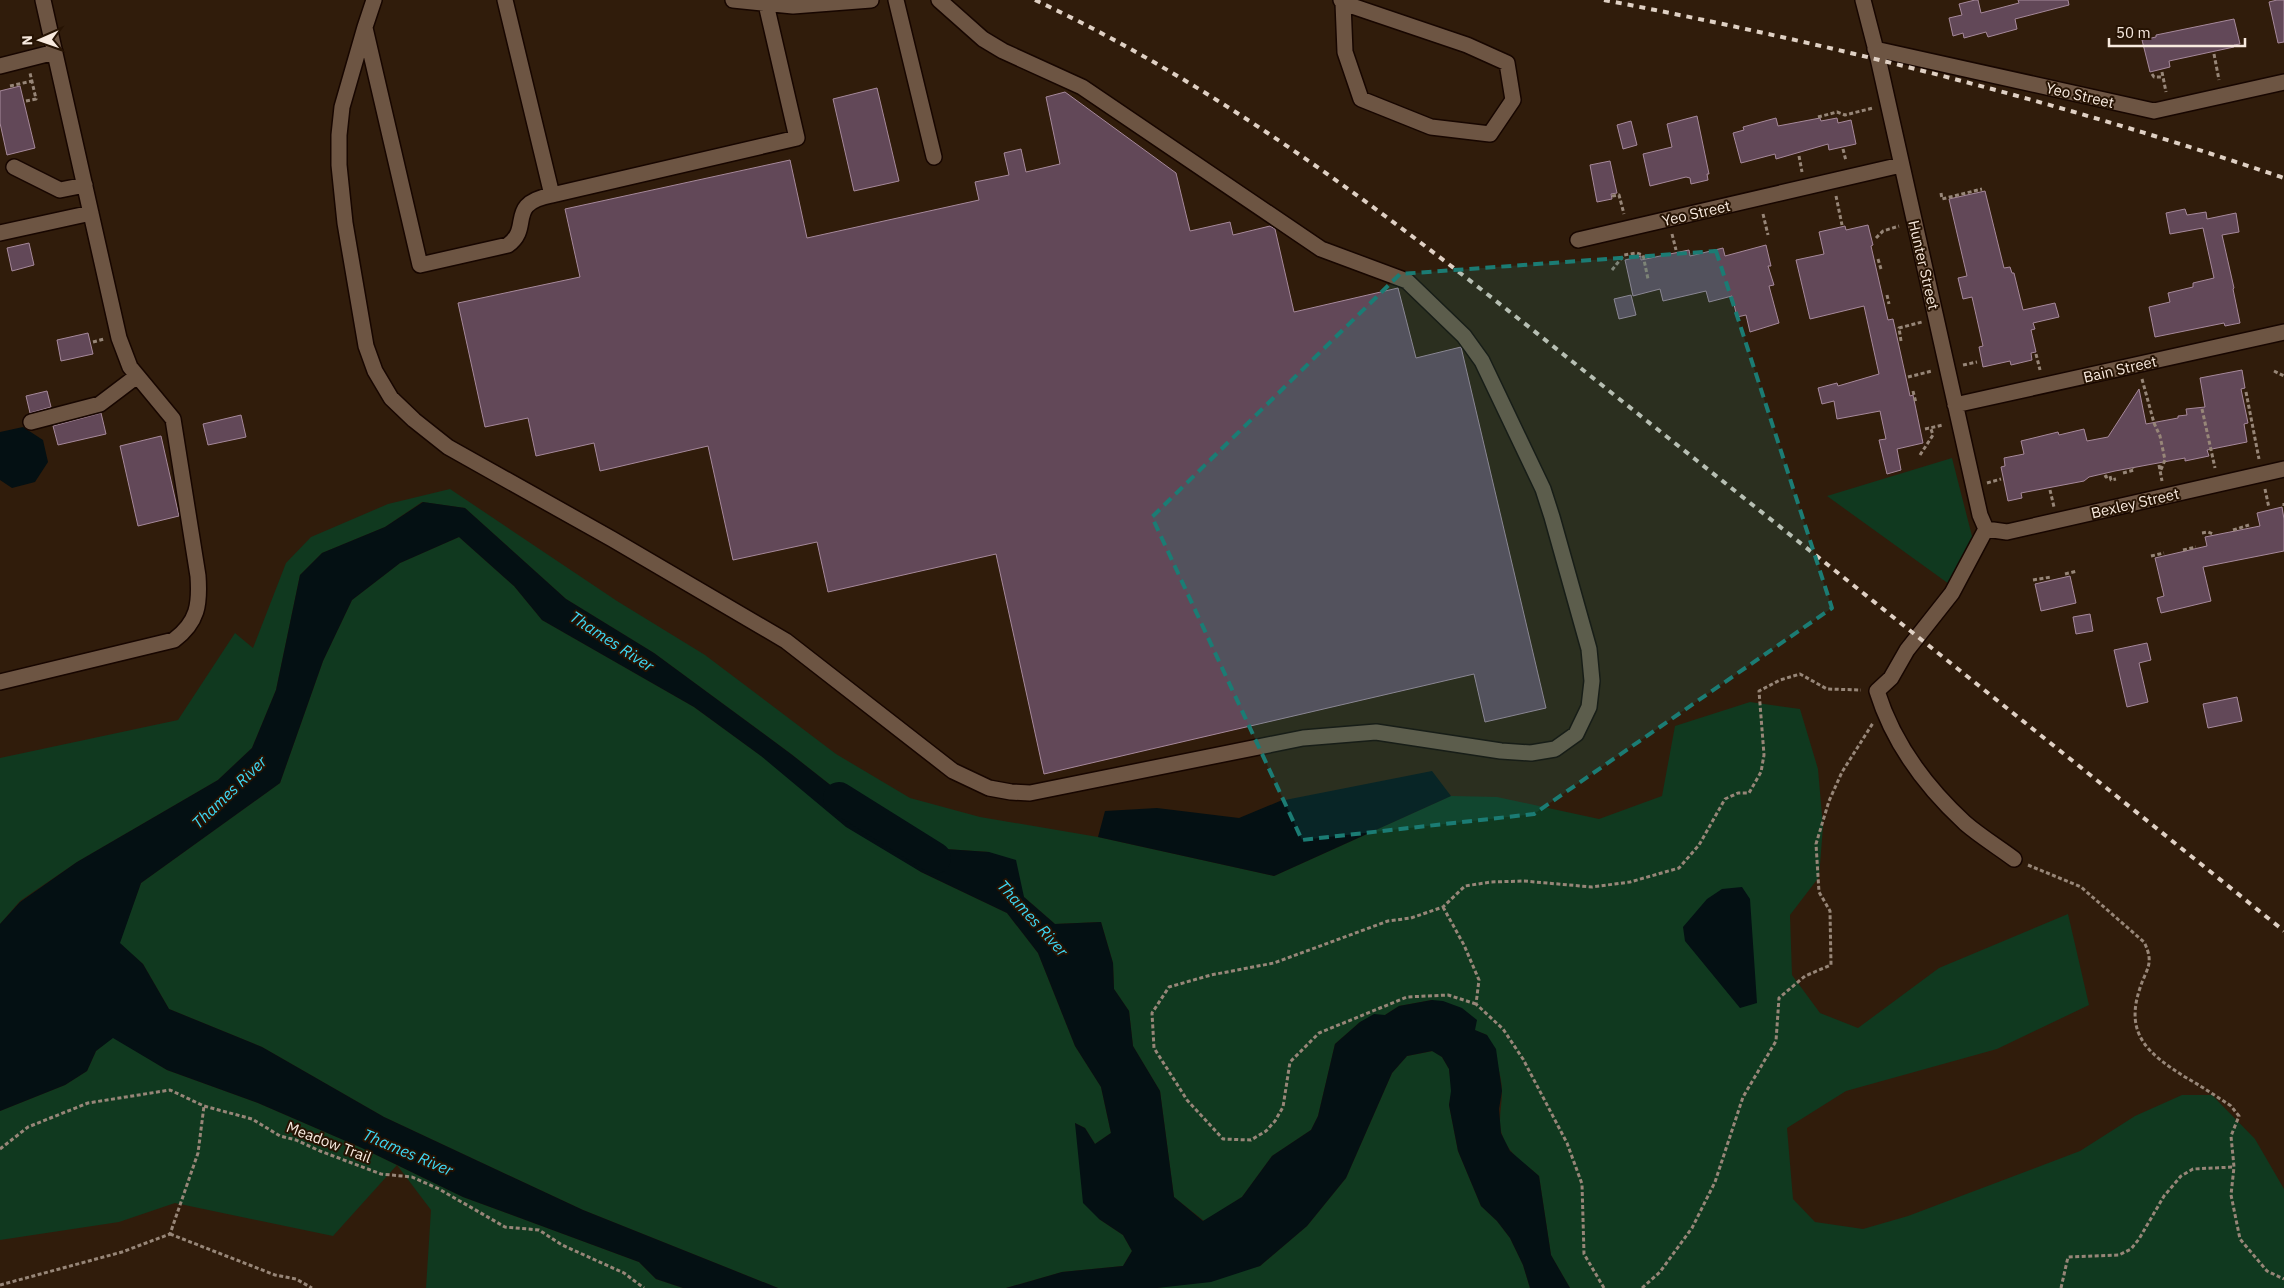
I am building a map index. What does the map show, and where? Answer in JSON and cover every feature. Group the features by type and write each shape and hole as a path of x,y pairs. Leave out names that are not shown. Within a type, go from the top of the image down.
{"street":[{"path":"0,682 174,640 187,630 195,616 199,596 198,576 173,419 130,367 120,338 43,0"},
{"path":"374,0 342,107 339,135 339,165 345,223 366,346 375,371 391,398 414,420 448,447 612,539 786,641 953,771 989,788 1030,793 1303,738 1348,733 1376,732 1501,751 1531,752 1555,749 1576,734 1589,707 1592,680 1589,649 1552,517 1543,489 1482,361 1464,336 1407,282 1321,248 1082,87 1002,51 983,39 939,0"},
{"path":"505,0 552,195"},
{"path":"734,0 793,6 870,0"},
{"path":"896,0 934,157"},
{"name":"Hunter Street","path":"1863,0 1980,515 1986,529"},
{"path":"1342,2 1467,45 1507,63 1512,100 1490,134 1431,126 1362,100 1345,52 1342,2"},
{"path":"365,27 420,265 508,245 517,234 525,206 530,201 797,138 766,4"},
{"name":"Yeo Street","path":"1875,49 2154,111 2284,82"},
{"path":"0,66 55,52"},
{"name":"Yeo Street","path":"1578,240 1901,165"},
{"path":"14,167 60,190 85,185"},
{"path":"0,233 91,213"},
{"name":"Bain Street","path":"1955,405 2284,332"},
{"path":"31,422 100,404 137,376"},
{"name":"Bexley Street","path":"1986,529 2007,532 2284,469"},
{"path":"1986,529 1952,593 1906,650 1892,678 1877,690 1885,718 1913,767 1965,823 2014,859"}],"path":[{"path":"2214,54 2220,83"},
{"path":"26,101 36,99 27,59"},
{"path":"2162,72 2166,92"},
{"path":"2152,74 2154,77 2163,77"},
{"path":"10,86 32,81"},
{"path":"1818,117 1837,112 1844,115 1875,108"},
{"path":"1843,149 1847,164"},
{"path":"1799,156 1803,174"},
{"path":"1940,193 1942,199 1982,189"},
{"path":"1836,192 1842,225"},
{"path":"1612,196 1619,195 1624,215"},
{"path":"1762,209 1768,235"},
{"path":"1876,238 1883,231 1902,226"},
{"path":"1672,231 1676,250"},
{"path":"1612,270 1624,255 1636,253 1643,255 1648,279"},
{"path":"1878,259 1880,269"},
{"path":"1887,295 1889,304"},
{"path":"1902,341 1899,328 1923,321"},
{"path":"2036,354 2041,377"},
{"path":"1959,366 1977,362"},
{"path":"2138,364 2164,452 2165,460 2160,472"},
{"path":"1908,377 1934,370"},
{"path":"2274,371 2284,376"},
{"path":"1913,391 1916,403"},
{"path":"2246,392 2260,464"},
{"path":"2202,409 2216,474"},
{"path":"1920,455 1933,435 1931,430 1927,429 1947,424"},
{"path":"2249,444 2256,443"},
{"path":"2159,465 2163,486"},
{"path":"2124,473 2134,470 2133,468"},
{"path":"2105,475 2106,477 2110,476 2111,480 2116,479"},
{"path":"1986,483 2001,479"},
{"path":"2264,486 2269,508"},
{"path":"2050,490 2054,510"},
{"path":"2233,530 2249,525"},
{"path":"2202,533 2208,532 2213,534"},
{"path":"2183,550 2196,547"},
{"path":"2151,556 2164,553"},
{"path":"2065,574 2077,571"},
{"path":"2033,580 2051,577"},
{"path":"1604,1288 1584,1254 1582,1184 1567,1143 1523,1059 1503,1029 1476,1004 1448,995 1407,997 1319,1033 1290,1062 1283,1107 1275,1121 1259,1137 1251,1140 1223,1139 1187,1100 1154,1048 1152,1013 1169,987 1211,975 1274,963 1388,921 1411,918 1443,907 1465,886 1524,881 1592,887 1630,882 1679,868 1699,845 1725,799 1738,793 1749,793 1761,772 1764,756 1759,691 1780,680 1800,674 1827,688 1877,690"},
{"path":"1642,1288 1660,1272 1692,1228 1715,1182 1743,1097 1776,1041 1779,998 1805,976 1831,965 1830,912 1819,892 1816,844 1842,772 1872,724 1885,718"},
{"path":"2014,859 2081,887 2144,942 2148,950 2149,961 2148,973 2140,986 2135,1012 2137,1033 2148,1051 2163,1064 2231,1106 2239,1116 2231,1136 2234,1167 2231,1195 2240,1239 2267,1271 2284,1279"},
{"path":"1443,907 1464,945 1479,980 1476,1004"},
{"name":"Meadow Trail","path":"0,1149 28,1127 88,1103 170,1090 204,1106 252,1119 280,1136 296,1140 382,1174 412,1176 439,1189 505,1227 539,1230 562,1245 624,1273 644,1288"},
{"path":"170,1234 198,1153 204,1106"},
{"path":"2061,1288 2068,1257 2119,1255 2131,1249 2164,1196 2181,1176 2193,1169 2234,1167"},
{"path":"0,1286 122,1252 170,1234 275,1275 296,1279 312,1288"}],"highlighted area":[{"path":"1716,251 1832,608 1534,814 1302,840 1152,517 1400,274"}],"green space":[{"path":"1952,458 1973,540 1949,584 1827,496"},
{"path":"450,489 617,601 705,655 836,754 910,798 980,817 1098,837 1274,876 1451,796 1497,797 1599,819 1662,796 1675,726 1750,702 1800,709 1818,769 1823,827 1819,877 1790,915 1792,975 1820,1013 1858,1028 1939,968 2068,914 2089,1005 1997,1049 1846,1091 1787,1128 1793,1199 1815,1222 1863,1229 1908,1216 2080,1151 2135,1116 2182,1095 2212,1095 2255,1139 2284,1189 2284,1288 1570,1288 1551,1255 1539,1176 1510,1150 1502,1135 1500,1120 1502,1084 1499,1069 1487,1035 1474,1030 1432,1000 1399,1006 1385,1015 1360,1022 1335,1044 1318,1116 1311,1130 1272,1156 1242,1197 1204,1221 1174,1197 1160,1091 1133,1046 1129,1011 1114,989 1113,963 1101,922 1055,924 1024,897 989,852 945,849 890,832 791,754 654,653 566,599 465,508 422,502 385,527 322,553 300,575 276,690 252,748 218,780 77,862 20,901 0,924 0,758 178,720 235,633 253,648 286,563 311,537 388,504"},
{"path":"459,537 514,586 542,620 694,707 921,872 1007,913 1038,953 1075,1046 1101,1087 1111,1133 1095,1144 1085,1128 1075,1123 1099,1219 1123,1235 1132,1251 1123,1266 1062,1272 1006,1288 778,1288 583,1210 384,1117 262,1047 169,1009 143,964 119,943 141,883 280,783 323,661 352,600 400,563"},
{"path":"113,1037 167,1070 258,1103 362,1148 463,1197 639,1262 656,1279 683,1288 426,1288 431,1210 397,1165 333,1236 175,1203 119,1222 0,1240 0,1111 65,1085 87,1071 96,1051"},
{"path":"1433,1051 1442,1057 1449,1069 1452,1091 1449,1105 1458,1151 1481,1206 1497,1221 1510,1238 1523,1265 1530,1288 1157,1288 1260,1266 1307,1226 1346,1178 1392,1073 1407,1056"}],"water":[{"path":"23,427 43,440 48,462 35,482 12,488 0,480 0,432"},
{"path":"423,502 465,508 566,599 654,653 791,754 890,832 945,849 989,852 1016,860 1024,897 1055,924 1101,922 1113,963 1114,989 1129,1011 1133,1046 1160,1091 1174,1197 1203,1221 1242,1197 1272,1156 1311,1130 1318,1116 1335,1044 1360,1022 1374,1014 1385,1015 1399,1006 1432,1000 1443,1001 1462,1008 1477,1020 1475,1030 1487,1035 1496,1049 1502,1091 1499,1109 1501,1133 1510,1151 1539,1176 1551,1255 1570,1288 1530,1288 1523,1265 1510,1238 1497,1221 1481,1206 1458,1151 1449,1105 1451,1091 1449,1069 1442,1057 1432,1051 1407,1056 1392,1073 1346,1178 1307,1226 1260,1266 1211,1282 1157,1288 1006,1288 1062,1272 1123,1266 1132,1251 1123,1235 1099,1219 1083,1203 1075,1123 1085,1128 1095,1144 1111,1133 1101,1087 1075,1046 1038,953 1007,913 921,872 846,827 761,756 694,707 542,620 514,586 459,537 400,563 352,600 323,661 280,783 141,883 120,943 143,964 169,1009 262,1047 384,1117 583,1210 778,1288 683,1288 656,1279 639,1262 463,1197 362,1148 258,1103 167,1070 113,1038 96,1051 87,1071 65,1085 0,1111 0,924 20,902 77,862 218,780 252,748 276,690 300,575 322,553 385,527"},
{"path":"1432,771 1451,796 1274,876 1098,837 1105,811 1157,808 1239,818 1280,801"},
{"path":"1742,887 1750,899 1757,1003 1740,1008 1685,941 1683,927 1707,899 1722,889"}],"building":[{"path":"1978,0 1981,13 2019,3 2018,0 2068,0 2069,5 2015,19 2017,29 1988,37 1986,32 1964,38 1963,33 1953,36 1949,18 1962,15 1959,4"},
{"path":"2284,0 2284,42 2278,43 2269,2"},
{"path":"2234,19 2240,44 2234,45 2234,47 2169,61 2170,67 2150,72 2142,40 2156,37 2156,35"},
{"path":"20,86 35,148 7,155 0,123 0,91"},
{"path":"877,88 899,181 854,191 833,99"},
{"path":"1065,92 1176,173 1190,231 1230,222 1233,235 1270,226 1275,229 1294,312 1398,288 1416,358 1461,347 1546,708 1485,722 1474,674 1044,774 996,554 828,592 817,542 733,560 708,446 600,471 594,443 536,456 528,418 485,427 458,303 580,277 565,209 790,160 807,238 979,200 975,182 1009,175 1004,153 1021,149 1026,172 1060,164 1046,97"},
{"path":"1697,116 1709,174 1707,174 1708,180 1691,184 1690,178 1686,177 1650,186 1643,154 1672,147 1667,124"},
{"path":"1776,118 1778,126 1820,118 1821,121 1837,118 1838,123 1851,120 1856,144 1829,150 1828,144 1776,159 1775,154 1741,163 1733,133 1744,130 1743,127"},
{"path":"1631,121 1637,145 1623,149 1617,125"},
{"path":"1610,161 1617,193 1611,194 1612,199 1597,202 1590,165"},
{"path":"1985,191 2004,268 2010,267 2012,273 2014,273 2023,310 2055,303 2059,317 2033,323 2035,329 2031,330 2036,352 2031,353 2032,360 2011,365 2010,361 1983,367 1979,347 1983,346 1972,297 1963,299 1958,278 1967,276 1949,199"},
{"path":"2185,209 2187,215 2206,212 2207,219 2236,213 2239,232 2222,235 2240,323 2225,326 2224,323 2155,337 2149,307 2170,302 2168,293 2193,287 2193,283 2214,278 2203,228 2170,234 2166,213"},
{"path":"1868,225 1888,320 1893,319 1910,396 1913,395 1923,443 1897,449 1901,470 1887,474 1879,440 1886,439 1880,411 1837,419 1834,401 1822,404 1818,388 1837,383 1838,386 1879,374 1864,306 1810,319 1796,260 1824,254 1819,232 1845,226 1846,230"},
{"path":"29,243 34,265 12,271 7,248"},
{"path":"1766,245 1771,266 1768,266 1774,285 1769,286 1779,323 1750,332 1746,315 1737,317 1732,296 1709,302 1706,291 1663,301 1660,289 1633,296 1625,260 1641,256 1641,260 1689,250 1690,256 1723,248 1725,256"},
{"path":"1631,295 1636,315 1619,319 1614,299"},
{"path":"88,333 93,354 61,361 57,340"},
{"path":"2242,370 2245,388 2241,389 2248,423 2244,424 2247,442 2207,450 2209,456 2185,461 2185,458 2115,471 2089,477 2084,481 2021,493 2022,498 2008,501 2001,467 2005,466 2004,458 2024,454 2021,441 2058,432 2059,435 2084,429 2087,441 2108,437 2139,389 2146,424 2178,418 2178,416 2187,415 2186,409 2205,407 2200,378"},
{"path":"47,391 51,407 30,413 26,396"},
{"path":"101,413 106,434 58,445 53,426"},
{"path":"241,415 246,437 208,445 203,424"},
{"path":"161,436 179,516 138,526 120,446"},
{"path":"2282,507 2284,551 2203,567 2211,601 2161,613 2157,598 2164,596 2155,558 2207,546 2205,537 2260,526 2257,513"},
{"path":"2070,576 2076,603 2041,611 2035,584"},
{"path":"2090,614 2093,631 2076,634 2073,617"},
{"path":"2147,643 2151,660 2139,663 2148,702 2127,707 2114,650"},
{"path":"2237,697 2242,721 2208,728 2203,704"}],"waterway":[{"name":"Thames River","path":"839,798 935,858"}],"railway":[{"path":"1035,0 1118,42 1199,89 1277,139 1353,192 1501,305 2284,931"},
{"path":"1604,0 1776,36 1947,77 2116,124 2284,178"}]}
